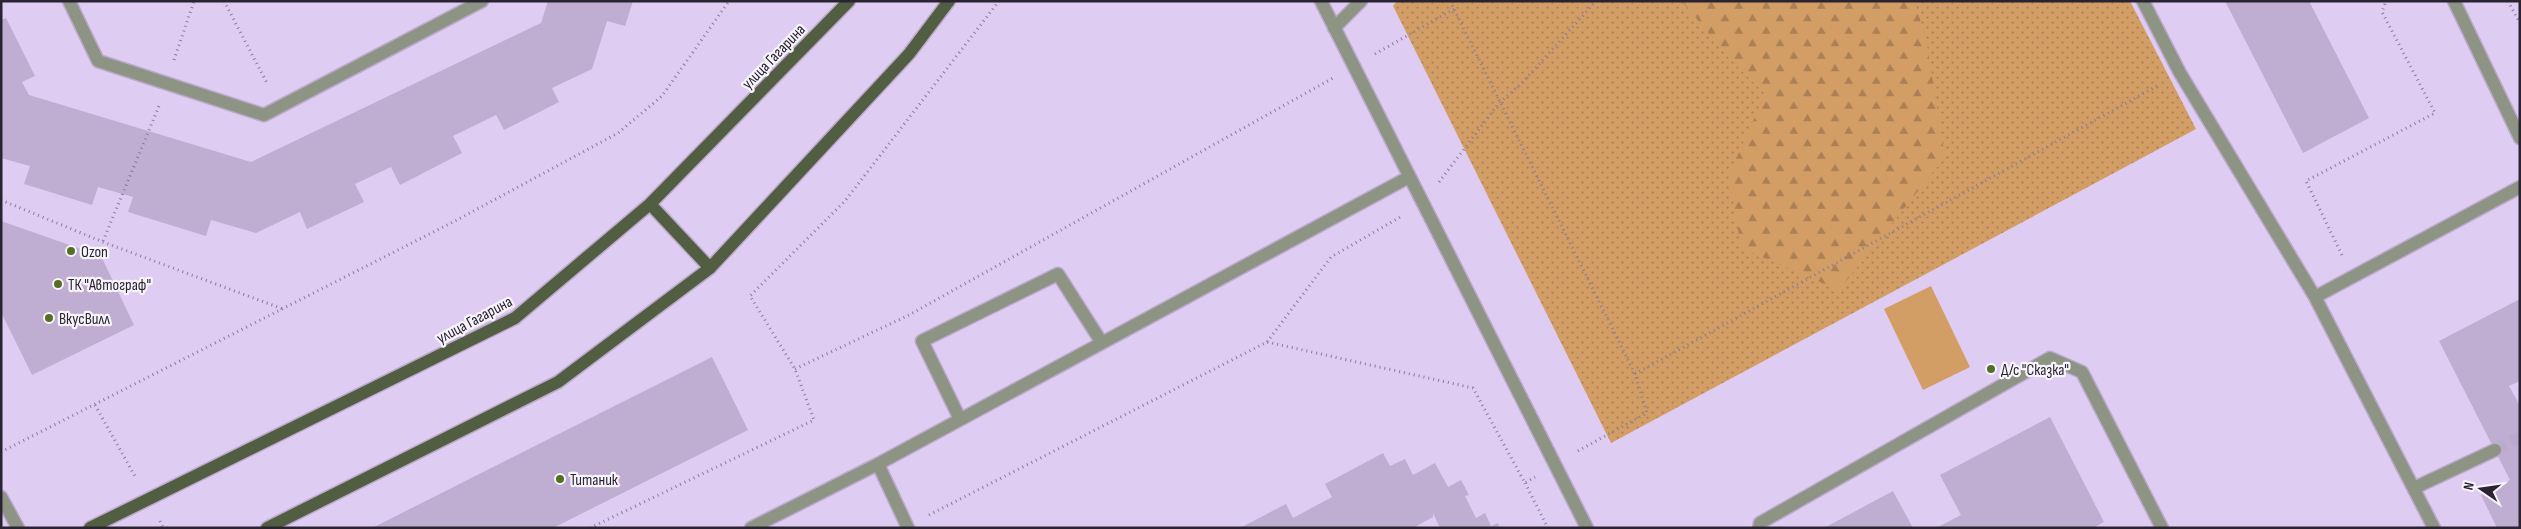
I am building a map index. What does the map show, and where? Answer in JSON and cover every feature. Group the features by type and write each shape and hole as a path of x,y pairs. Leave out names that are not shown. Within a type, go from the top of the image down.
{"main road":[{"name":"улица Гагарина","path":"90,528 515,318 650,204 849,1"},
{"path":"267,528 558,382 710,268 908,54 949,1"},
{"path":"650,204 710,268"}],"street":[{"path":"69,1 98,61 264,115 482,1"},
{"path":"1321,1 1554,466 1587,528"},
{"path":"1334,28 1360,1"},
{"path":"2143,1 2180,73 2316,297 2434,528"},
{"path":"2454,1 2520,138"},
{"path":"751,528 878,464 1409,177"},
{"path":"2316,297 2520,187"},
{"path":"960,419 922,342 1058,274 1102,343"},
{"path":"1759,528 1760,523 2050,358 2082,372 2162,528"},
{"path":"2414,488 2495,450"},
{"path":"878,464 907,527"},
{"path":"1,497 18,528"}],"path":[{"path":"103,242 155,116 194,1"},
{"path":"224,1 279,107"},
{"path":"1,452 455,221 618,133 662,96 729,1"},
{"path":"590,528 814,420 795,369 750,296 845,201 1000,1"},
{"path":"1450,1 1634,374 1646,413 1525,483"},
{"path":"2354,278 2306,181 2436,113 2382,12 2386,1"},
{"path":"2508,1 2520,23"},
{"path":"795,369 909,315 1454,9"},
{"path":"1634,374 2180,73"},
{"path":"1,200 103,242 282,309"},
{"path":"907,527 1267,342 1473,388 1548,528"},
{"path":"95,405 163,528"}],"green space":[{"path":"1397,1 2130,1 2196,129 1611,443 1393,6"},
{"path":"1682,1 1915,1 1927,45 1945,157 1839,290 1741,248 1729,175 1765,94 1726,55"},
{"path":"1931,286 1970,367 1923,390 1884,309"}],"building":[{"path":"548,1 633,1 625,26 607,21 592,69 552,88 559,102 504,130 496,115 453,136 462,153 400,185 391,167 355,184 364,202 307,229 300,212 256,233 211,220 206,236 128,212 133,197 98,187 92,205 24,184 30,166 1,158 1,20 6,18 35,76 22,82 29,95 251,162 541,23"},
{"path":"2225,1 2309,1 2369,118 2303,153"},
{"name":"ТК \"Автограф\"","path":"1,221 101,256 134,325 32,375 1,312"},
{"path":"2520,299 2520,381 2509,386 2520,406 2520,528 2497,528 2481,495 2510,480 2439,341"},
{"name":"Титаник","path":"712,357 748,430 553,528 372,528"},
{"path":"2050,417 2104,522 2093,528 1936,528 1961,515 1940,475"},
{"path":"1383,453 1390,466 1405,459 1413,475 1435,463 1448,487 1461,480 1469,495 1465,496 1476,518 1485,513 1491,526 1498,523 1500,528 1440,528 1433,513 1433,517 1413,528 1240,528 1286,504 1293,518 1332,497 1325,484"},
{"path":"1893,491 1913,528 1824,528"}],"tunnel":[{"path":"2495,450 2520,437"}],"place":[{"name":"Ozon","path":"71,251"},
{"name":"ТК \"Автограф\"","path":"58,284"},
{"name":"ВкусВилл","path":"49,318"},
{"name":"Д/с \"Сказка\"","path":"1991,369"},
{"name":"Титаник","path":"560,479"}]}
